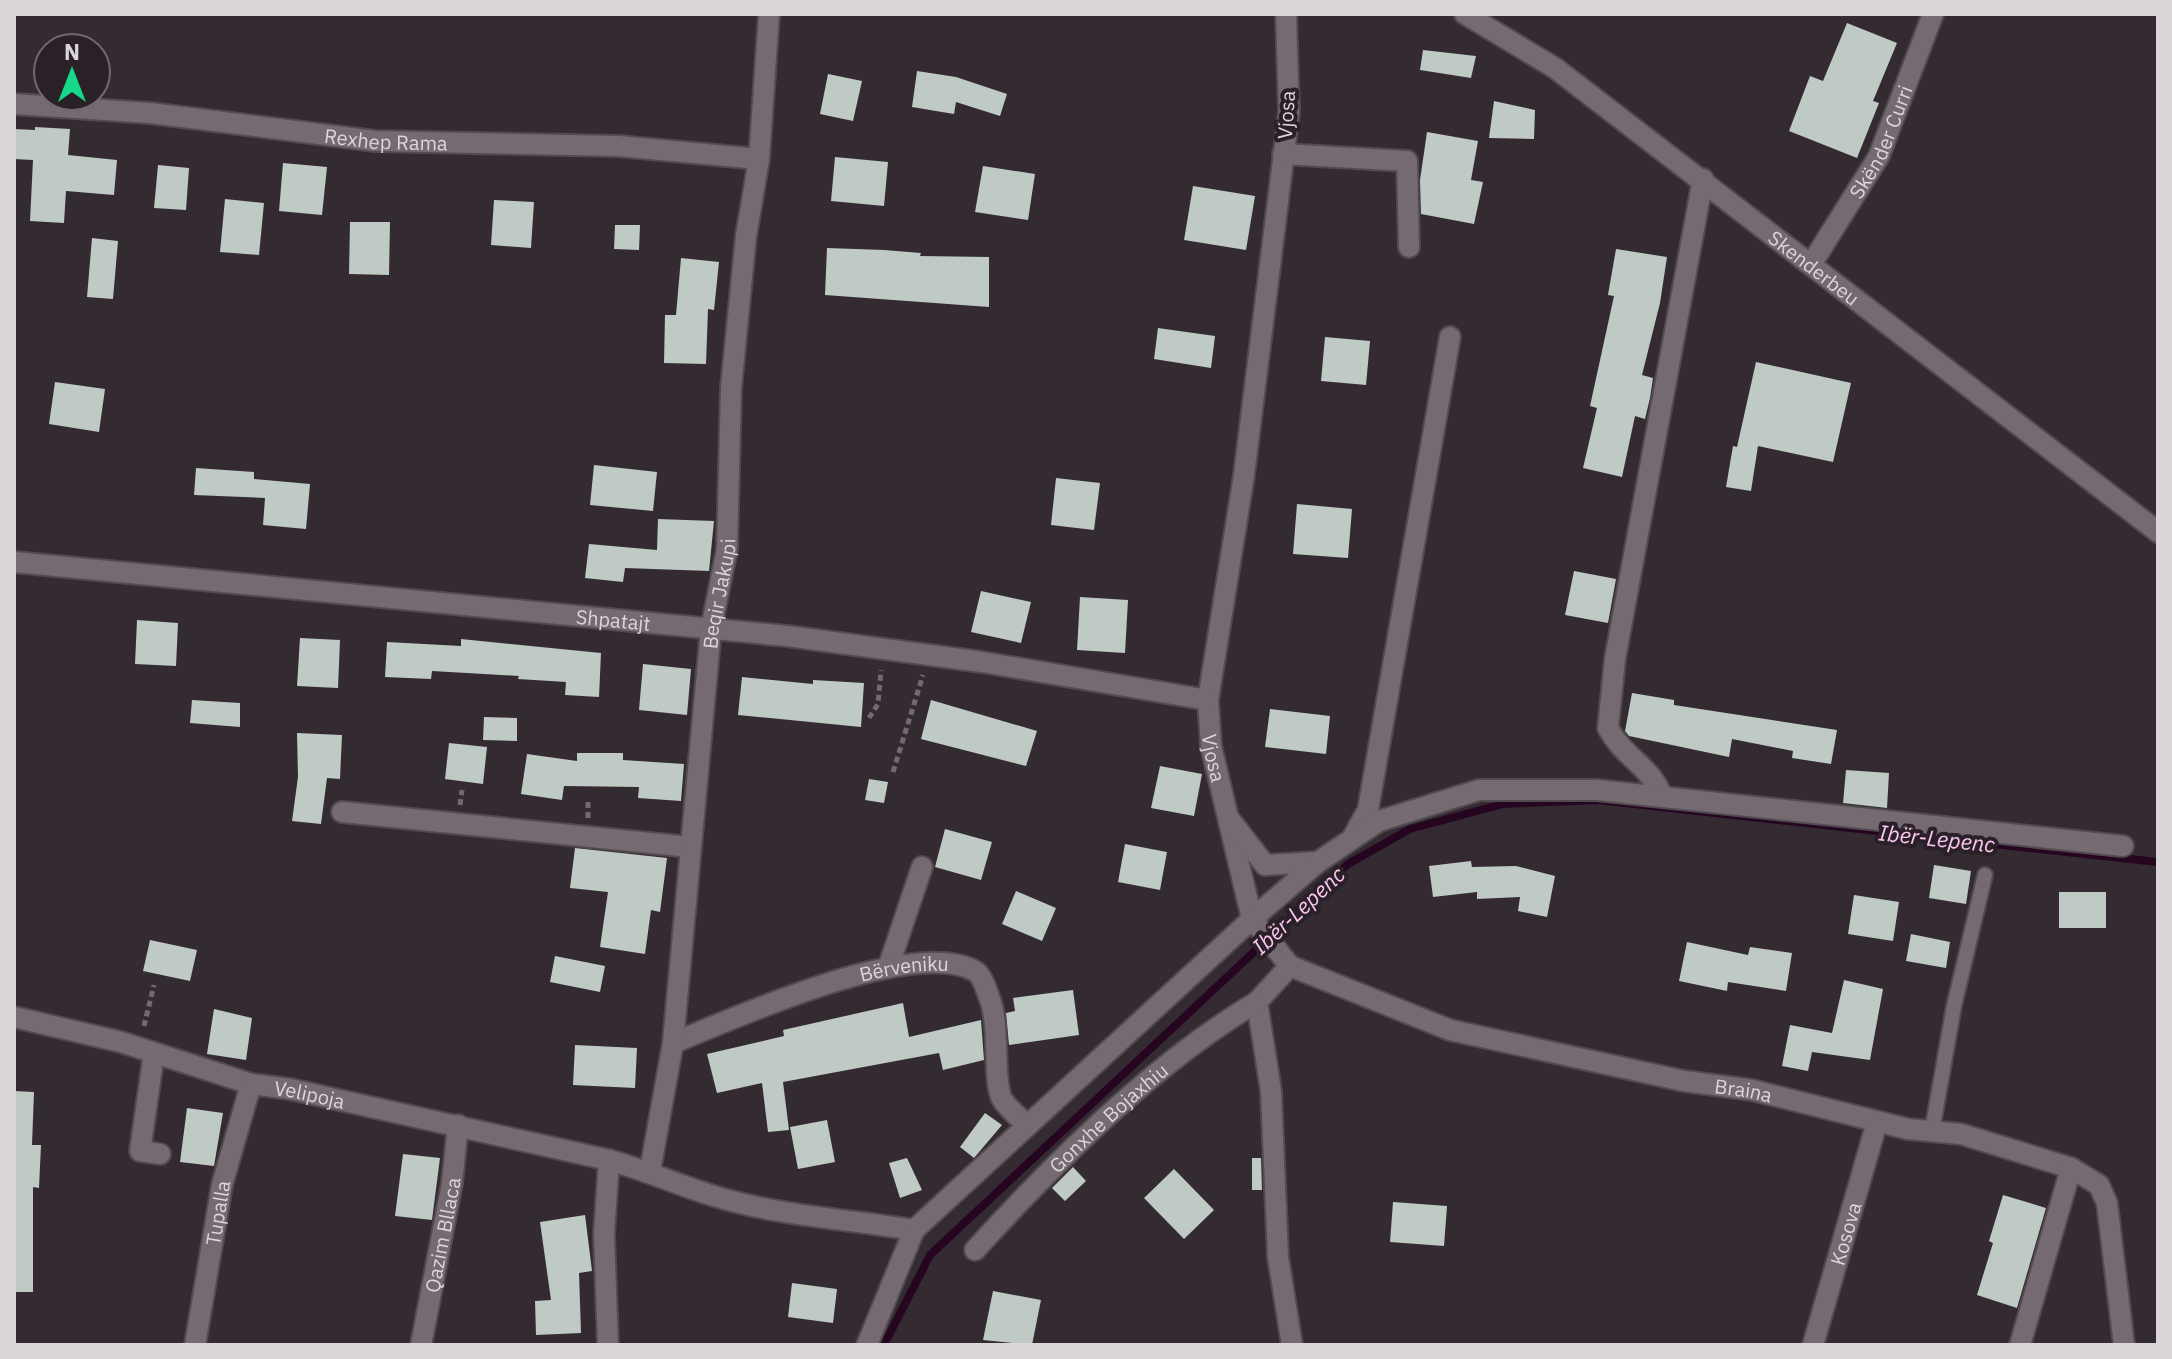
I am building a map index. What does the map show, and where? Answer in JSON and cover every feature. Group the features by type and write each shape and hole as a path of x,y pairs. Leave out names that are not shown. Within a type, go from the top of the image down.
{"street":[{"name":"Beqir Jakupi","path":"650,1171 673,1043 711,629 727,549 731,388 746,236 759,159 769,14"},
{"name":"Vjosa","path":"1252,919 1211,746 1208,700 1244,475 1289,112 1286,14"},
{"name":"Skenderbeu","path":"1465,14 1555,68 2158,532"},
{"name":"Skënder Curri","path":"1812,263 1879,156 1933,14"},
{"name":"Rexhep Rama","path":"14,104 150,113 375,141 618,146 759,159"},
{"path":"1283,154 1407,161 1409,247"},
{"path":"1661,794 1652,774 1629,757 1608,728 1615,659 1703,179"},
{"path":"1352,839 1368,810 1450,337"},
{"name":"Shpatajt","path":"14,562 711,629 929,655 1208,700"},
{"path":"867,1345 914,1230 1252,919 1318,862 1379,821 1479,790 1597,790 1661,794 2123,846"},
{"path":"342,812 690,847"},
{"path":"1225,813 1265,865 1318,862"},
{"path":"888,968 922,867"},
{"name":"Braina","path":"1252,919 1286,959 1450,1030 1684,1081 1752,1090 1877,1122 1961,1134 2071,1168 2099,1185 2107,1203 2124,1345"},
{"name":"Gonxhe Bojaxhiu","path":"975,1250 1021,1199 1206,1032 1257,1002 1286,959"},
{"name":"Bërveniku","path":"673,1043 793,996 888,968 957,964 976,971 994,1009 1002,1098 1027,1125"},
{"path":"1257,1002 1271,1091 1278,1257 1292,1345"},
{"name":"Velipoja","path":"14,1017 147,1051 251,1084 290,1089 609,1160 650,1171 713,1196 761,1207 914,1230"},
{"path":"147,1051 140,1151 160,1154"},
{"name":"Tupalla","path":"195,1345 222,1185 251,1084"},
{"name":"Kosova","path":"1813,1345 1877,1122"},
{"name":"Qazim Bllaca","path":"421,1345 452,1183 458,1125"},
{"path":"608,1345 604,1234 609,1160"},
{"path":"2020,1345 2071,1168"}],"lane":[{"path":"1932,1131 1954,1006 1985,875"}],"path":[{"path":"869,718 878,704 883,649"},
{"path":"893,772 929,655"},
{"path":"147,1051 154,985"}],"building":[{"path":"1847,23 1897,43 1873,101 1879,103 1857,158 1789,131 1810,76 1823,81"},
{"path":"1423,50 1476,56 1471,78 1420,70"},
{"path":"917,71 956,77 1007,94 1000,116 956,102 954,114 912,107"},
{"path":"828,74 862,81 853,121 820,114"},
{"path":"1494,101 1535,110 1534,139 1489,138"},
{"path":"35,127 70,129 68,155 117,160 114,195 66,191 64,223 30,221 33,160 14,159 14,129 35,130"},
{"path":"1427,132 1478,141 1471,180 1483,182 1474,224 1421,214 1420,180"},
{"path":"835,157 888,162 884,206 831,201"},
{"path":"283,163 327,167 322,215 279,211"},
{"path":"158,165 189,168 186,210 154,208"},
{"path":"983,166 1035,174 1028,220 975,212"},
{"path":"1193,186 1255,196 1246,250 1184,240"},
{"path":"225,199 264,203 259,255 220,252"},
{"path":"494,200 534,202 531,248 491,245"},
{"path":"350,222 390,222 389,275 349,274"},
{"path":"615,225 640,225 639,250 614,249"},
{"path":"92,238 118,241 113,299 87,297"},
{"path":"827,248 921,253 920,256 989,257 989,307 825,295"},
{"path":"1616,249 1667,257 1660,303 1642,375 1653,378 1650,398 1645,419 1635,416 1622,477 1583,468 1597,408 1590,406 1614,296 1608,295"},
{"path":"681,258 719,262 714,310 708,309 706,364 664,363 665,315 676,315"},
{"path":"1158,328 1215,336 1211,368 1154,359"},
{"path":"1325,337 1370,341 1366,385 1321,381"},
{"path":"1756,362 1851,383 1833,462 1758,446 1751,491 1726,487 1733,446 1737,447"},
{"path":"55,382 105,389 99,432 49,424"},
{"path":"594,465 657,472 653,511 590,505"},
{"path":"196,468 254,472 254,479 310,484 306,529 263,525 265,498 194,495"},
{"path":"1056,478 1100,483 1094,530 1051,525"},
{"path":"1297,504 1352,509 1348,558 1293,554"},
{"path":"658,519 714,521 709,571 625,568 623,582 585,578 589,544 657,550"},
{"path":"1574,571 1616,579 1608,623 1565,615"},
{"path":"981,591 1031,602 1021,643 971,632"},
{"path":"1080,597 1128,600 1125,653 1077,650"},
{"path":"137,620 178,623 176,666 135,664"},
{"path":"300,638 340,640 338,688 297,686"},
{"path":"461,639 601,653 599,697 565,695 566,682 518,679 519,676 432,671 431,679 385,677 387,642 461,646"},
{"path":"643,664 691,669 687,715 639,710"},
{"path":"742,677 813,684 813,680 864,683 861,727 738,715"},
{"path":"1632,693 1674,700 1674,705 1837,730 1831,764 1792,758 1793,751 1732,739 1729,757 1629,736 1625,731"},
{"path":"192,700 240,703 240,727 190,723"},
{"path":"931,700 1037,731 1026,766 921,739"},
{"path":"1270,709 1330,716 1326,754 1265,747"},
{"path":"484,717 517,718 517,741 483,740"},
{"path":"297,733 342,735 340,779 327,778 321,824 292,821 298,777"},
{"path":"449,743 487,747 483,784 445,779"},
{"path":"577,753 623,753 623,760 684,764 681,801 638,798 639,787 564,786 562,800 521,794 527,754 577,761"},
{"path":"1160,766 1202,774 1194,816 1151,808"},
{"path":"1846,770 1889,773 1887,808 1843,803"},
{"path":"869,779 888,782 884,803 865,800"},
{"path":"945,829 992,842 981,880 935,867"},
{"path":"1125,844 1167,852 1160,890 1118,882"},
{"path":"575,848 667,858 660,912 651,910 645,954 600,947 608,892 570,888"},
{"path":"1471,861 1472,867 1516,866 1555,876 1547,917 1518,911 1520,897 1477,899 1477,892 1433,897 1429,866"},
{"path":"1934,865 1971,871 1966,904 1929,898"},
{"path":"1016,891 1056,908 1042,941 1002,924"},
{"path":"2059,892 2106,892 2106,928 2059,928"},
{"path":"1854,895 1899,902 1893,941 1848,934"},
{"path":"1911,934 1950,942 1946,968 1906,961"},
{"path":"150,940 197,950 190,981 143,971"},
{"path":"1687,942 1748,955 1750,947 1792,953 1786,991 1728,982 1727,991 1679,981"},
{"path":"555,956 605,966 600,992 550,982"},
{"path":"1844,980 1883,989 1870,1060 1812,1052 1808,1071 1782,1066 1790,1025 1832,1033"},
{"path":"1073,990 1079,1035 1009,1045 1006,1013 1015,1011 1013,998"},
{"path":"903,1003 909,1037 981,1020 984,1060 943,1070 939,1053 783,1082 789,1130 768,1132 762,1083 717,1093 707,1054 784,1036 783,1030"},
{"path":"214,1009 252,1018 246,1060 207,1054"},
{"path":"575,1045 637,1048 635,1088 573,1085"},
{"path":"14,1091 34,1092 32,1145 41,1145 39,1188 33,1187 33,1292 14,1292"},
{"path":"187,1108 223,1113 214,1166 180,1162"},
{"path":"985,1113 1002,1125 974,1158 960,1147"},
{"path":"827,1120 835,1162 798,1169 790,1127"},
{"path":"403,1154 440,1158 432,1220 395,1216"},
{"path":"907,1158 922,1190 900,1198 889,1163"},
{"path":"1252,1158 1261,1158 1262,1190 1252,1190"},
{"path":"1073,1167 1086,1181 1065,1201 1052,1188"},
{"path":"1174,1169 1214,1210 1184,1239 1144,1198"},
{"path":"2003,1195 2046,1208 2017,1308 1977,1295 1993,1243 1989,1241"},
{"path":"1393,1202 1447,1206 1444,1246 1390,1242"},
{"path":"585,1215 592,1271 579,1273 581,1333 536,1335 535,1301 551,1300 540,1222"},
{"path":"792,1283 837,1289 833,1323 788,1317"},
{"path":"993,1291 1041,1300 1032,1345 983,1340"}],"waterway":[{"name":"Ibër-Lepenc","path":"884,1345 930,1255 1348,864 1410,829 1503,804 1598,800 2157,862"}]}
